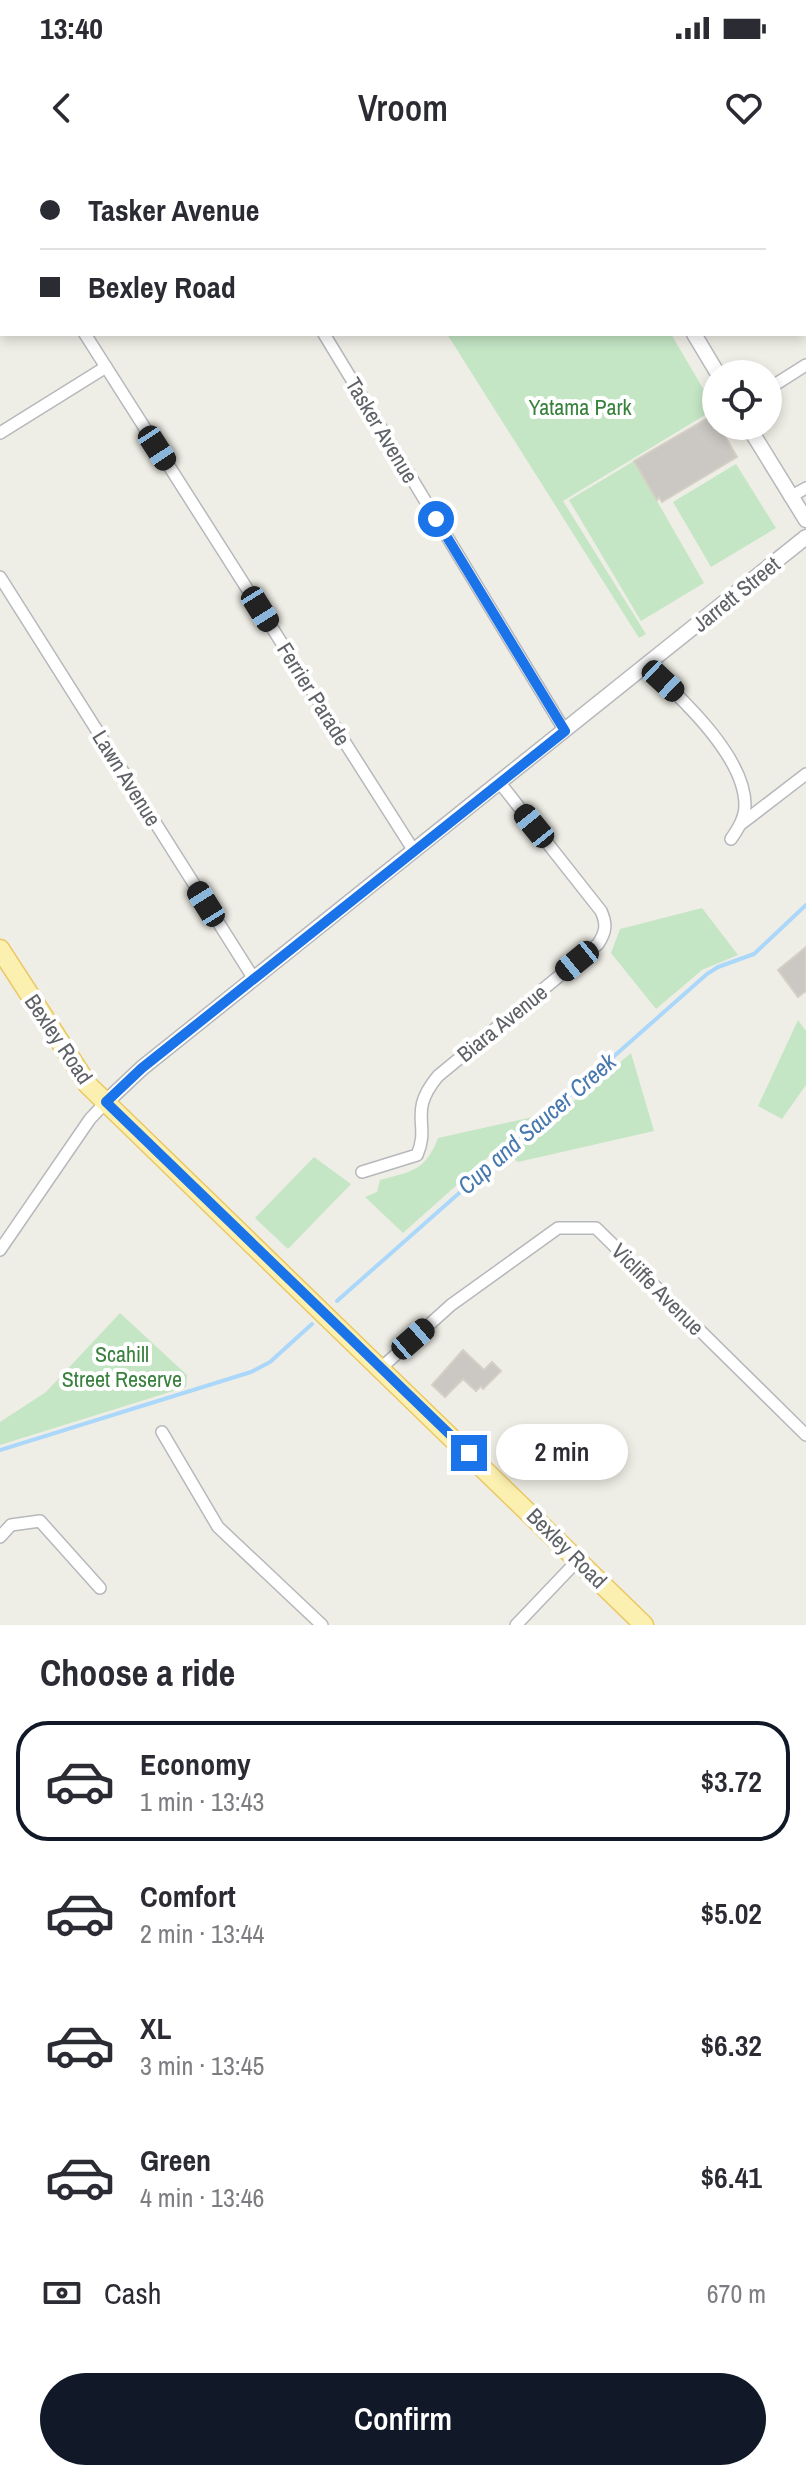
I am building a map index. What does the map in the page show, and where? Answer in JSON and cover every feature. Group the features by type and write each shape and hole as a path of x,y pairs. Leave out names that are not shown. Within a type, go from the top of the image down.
{"main road":[{"name":"Bexley Road","path":"0,949 70,1060 106,1102 644,1625"}],"street":[{"name":"Ferrier Parade","path":"86,336 414,851"},
{"name":"Tasker Avenue","path":"325,336 565,731"},
{"path":"695,336 710,360"},
{"path":"782,380 806,365"},
{"path":"0,433 106,367"},
{"path":"756,440 806,522 806,536"},
{"path":"790,497 806,488"},
{"name":"Jarrett Street","path":"106,1102 142,1068 806,536"},
{"name":"Lawn Avenue","path":"0,577 254,979"},
{"path":"647,666 680,697 724,750 741,785 745,806 741,825"},
{"path":"731,839 741,825 806,774"},
{"name":"Biara Avenue","path":"362,1172 417,1155 422,1145 419,1111 425,1091 438,1076 603,936 606,928 601,911 500,783"},
{"path":"0,1250 90,1119 106,1102"},
{"name":"Vicliffe Avenue","path":"381,1368 451,1305 558,1228 596,1228 806,1435"},
{"path":"162,1432 218,1527 322,1625"},
{"path":"0,1537 11,1525 40,1521 100,1588"},
{"path":"516,1625 579,1559"}],"green space":[{"name":"Yatama Park","path":"448,336 672,336 702,387 702,417 563,501 646,634 639,638"},
{"path":"634,461 704,583 641,621 569,500"},
{"path":"736,464 776,528 711,567 673,502"},
{"path":"702,908 738,955 702,970 656,1009 611,953 620,929"},
{"path":"798,1020 806,1031 806,1085 782,1119 758,1106"},
{"path":"631,1053 654,1131 518,1162 509,1156"},
{"path":"533,1117 403,1233 365,1197 377,1192 380,1180 423,1163 438,1138"},
{"path":"314,1157 351,1184 288,1249 255,1218"},
{"name":"Scahill Street Reserve","path":"120,1313 187,1375 186,1387 0,1445 0,1422 46,1392"}],"building":[{"path":"702,421 702,440 727,440 737,457 662,502 659,497 657,500 634,461"},
{"path":"806,947 806,991 798,997 778,970"},
{"path":"463,1350 484,1370 492,1362 501,1371 483,1389 481,1386 476,1391 463,1379 445,1397 432,1385"}],"waterway":[{"name":"Cup and Saucer Creek","path":"337,1301 707,974 754,954 806,905"},
{"path":"0,1450 251,1372 270,1362 312,1324"}],"route":[{"path":"436,519 565,731 142,1068 106,1102 469,1453"}]}
